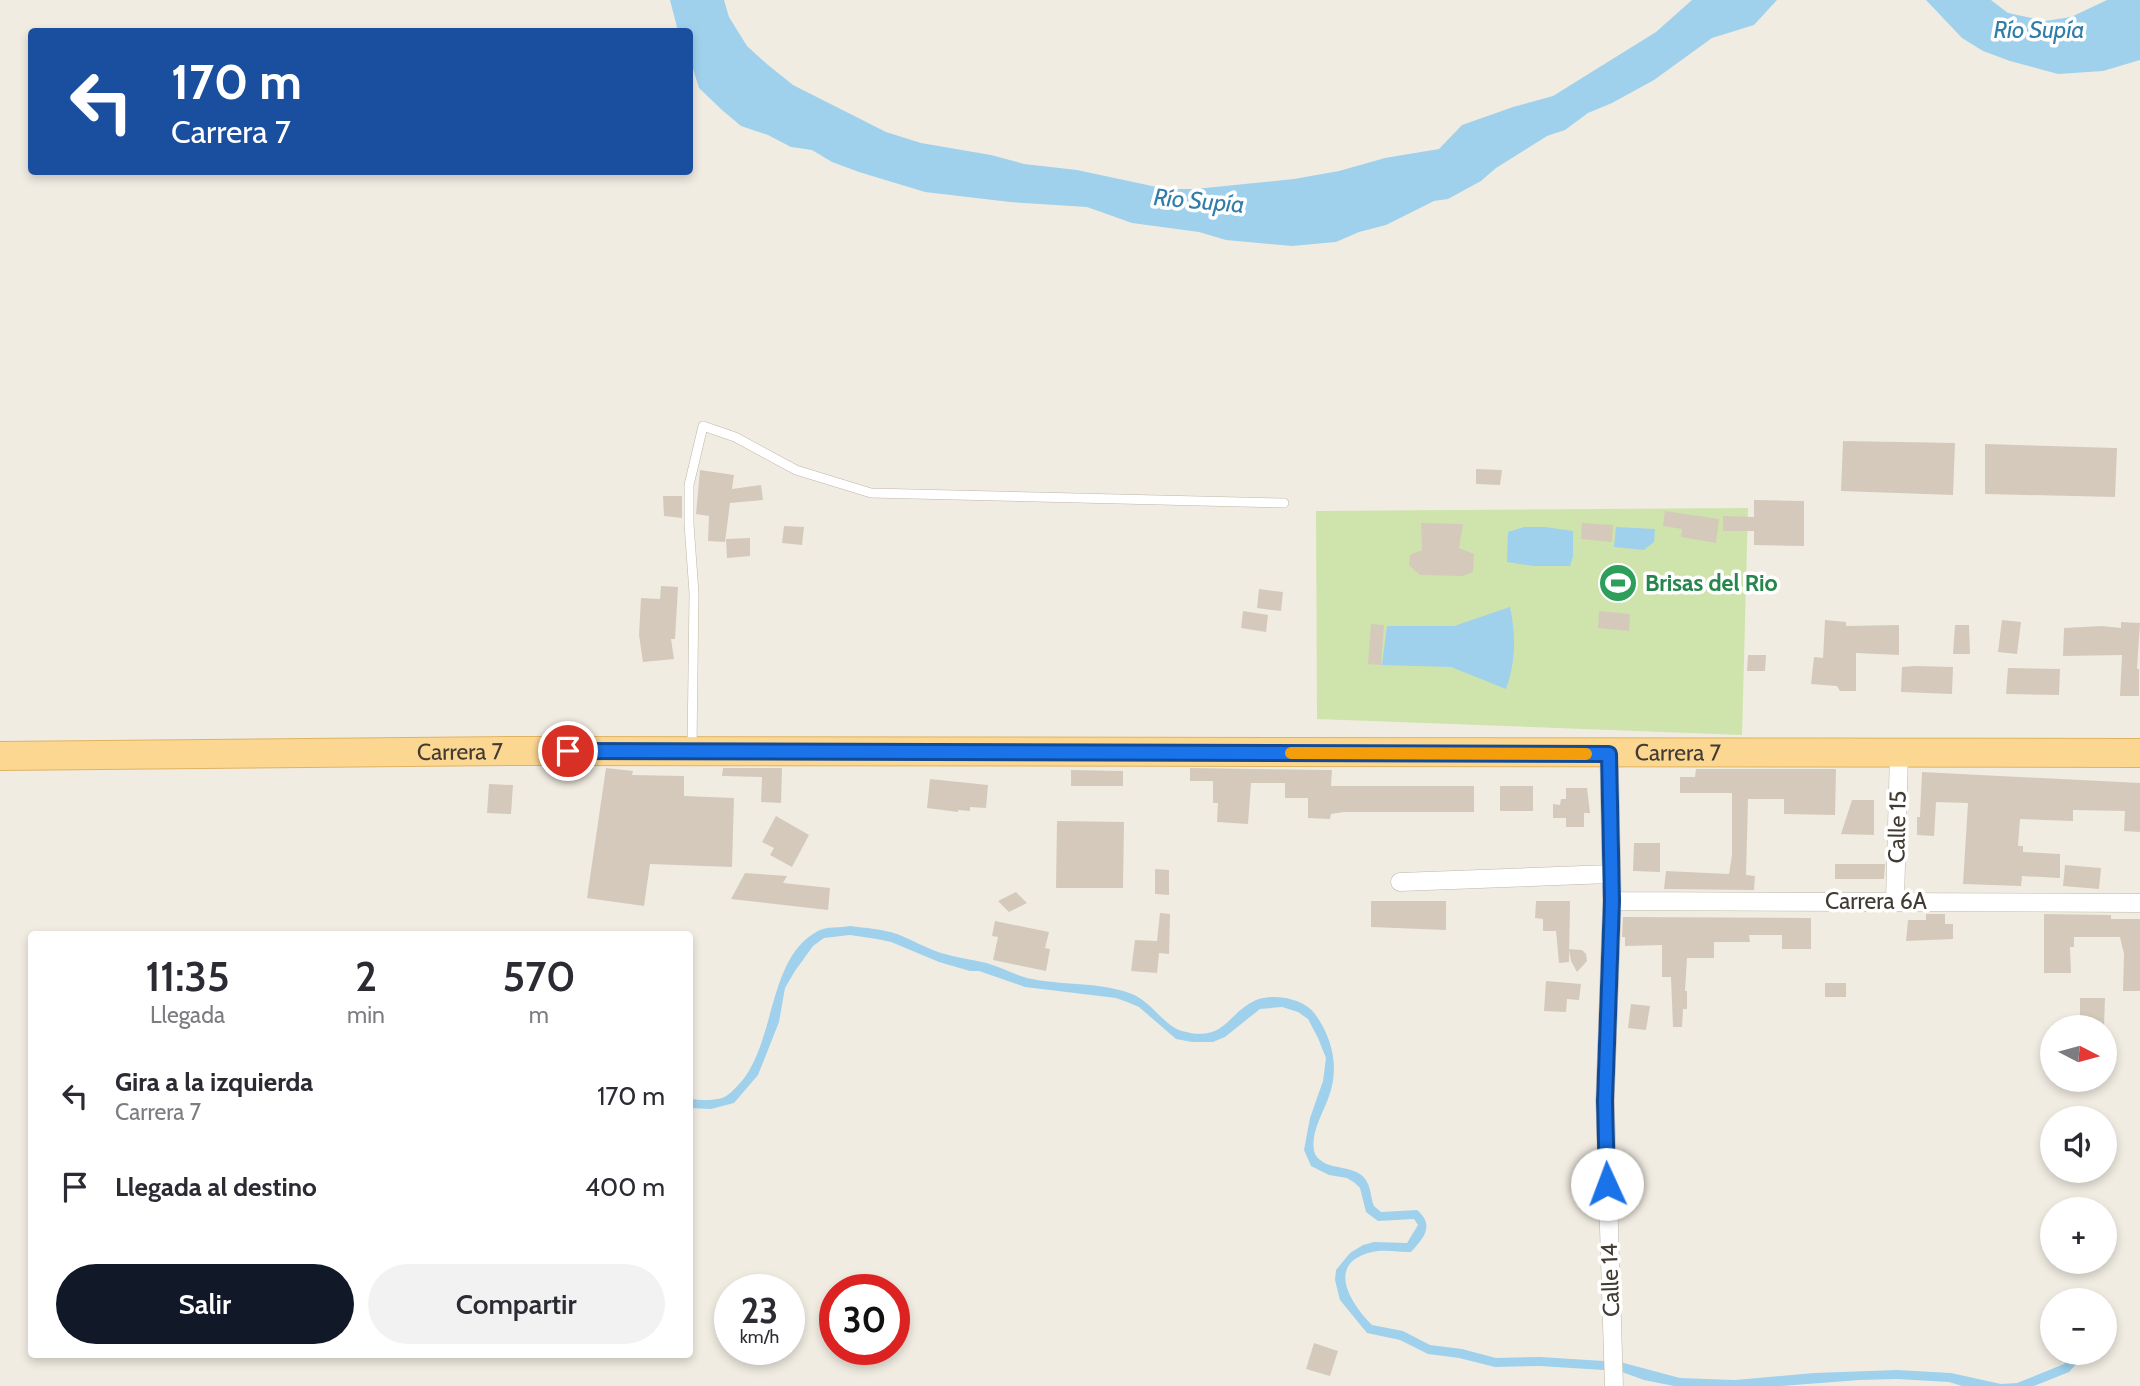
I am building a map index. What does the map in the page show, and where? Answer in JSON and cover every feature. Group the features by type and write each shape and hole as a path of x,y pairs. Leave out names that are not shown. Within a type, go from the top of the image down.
{"main road":[{"name":"Carrera 7","path":"0,755 692,752 2140,753"}],"street":[{"name":"Calle 15","path":"1895,901 1899,753"},
{"name":"Calle 14","path":"1609,754 1612,901 1605,1101 1614,1385"},
{"path":"1400,882 1610,873"},
{"name":"Carrera 6A","path":"1612,901 2140,903"}],"lane":[{"path":"692,752 694,593 689,524 690,485 704,426 735,437 796,470 871,493 1284,503"}],"green space":[{"path":"1748,508 1742,735 1317,719 1316,511"}],"water":[{"name":"Río Supía","path":"670,0 724,0 729,17 747,46 768,65 793,85 886,132 921,143 991,155 1024,164 1077,170 1166,189 1195,189 1294,179 1339,171 1385,158 1439,149 1462,125 1553,96 1656,32 1692,0 1777,0 1754,25 1712,38 1654,80 1588,113 1565,130 1547,136 1496,168 1481,181 1448,199 1434,201 1386,225 1336,242 1292,246 1226,240 1199,232 1132,223 1087,207 1010,202 925,192 859,172 832,162 812,150 791,147 768,135 741,126 699,88 693,69 693,28 677,28"},
{"name":"Río Supía","path":"1926,0 1991,0 2008,13 2045,21 2071,17 2107,0 2140,0 2140,60 2103,71 2058,74 2010,61 1983,51 1962,38"},
{"path":"1524,527 1573,531 1573,556 1570,566 1533,566 1507,562 1508,532"},
{"path":"1616,527 1655,529 1654,542 1644,550 1614,547"},
{"path":"1510,607 1514,648 1506,689 1451,667 1382,665 1387,626 1454,626"},
{"path":"850,926 891,932 941,953 988,963 1027,978 1119,990 1146,1002 1176,1028 1196,1034 1216,1030 1246,1006 1263,998 1288,998 1304,1004 1315,1014 1326,1034 1334,1066 1332,1088 1315,1133 1315,1154 1327,1164 1357,1172 1364,1177 1374,1206 1381,1212 1417,1210 1425,1221 1426,1231 1411,1252 1372,1252 1358,1257 1349,1265 1346,1284 1350,1295 1372,1325 1403,1331 1430,1345 1462,1349 1496,1358 1540,1357 1620,1362 1680,1378 1735,1380 1814,1373 1897,1370 1951,1373 2001,1384 2017,1383 2062,1365 2075,1365 2069,1372 2034,1386 1962,1386 1949,1382 1897,1379 1781,1386 1674,1386 1644,1380 1619,1371 1540,1366 1495,1367 1428,1354 1400,1340 1367,1333 1340,1300 1335,1280 1336,1270 1350,1253 1363,1245 1374,1242 1407,1243 1418,1225 1414,1219 1378,1221 1366,1212 1360,1188 1355,1183 1311,1166 1304,1150 1310,1118 1323,1081 1326,1058 1308,1019 1298,1012 1282,1007 1260,1009 1225,1037 1213,1042 1192,1042 1176,1039 1139,1007 1116,998 1025,987 979,971 939,962 877,939 850,935 824,938 813,946 785,988 779,1022 758,1075 734,1103 711,1109 693,1108 693,1099 722,1098 742,1081 761,1044 790,959 802,943 821,929"}],"building":[{"path":"1843,441 1955,443 1953,495 1841,491"},
{"path":"1985,444 2117,448 2115,497 1985,494"},
{"path":"1476,469 1502,470 1500,485 1476,484"},
{"path":"700,470 734,475 732,489 761,485 763,500 730,503 725,542 708,541 709,516 696,514"},
{"path":"663,496 682,496 682,518 664,516"},
{"path":"1754,500 1804,501 1804,546 1754,545 1754,531 1723,531 1723,516 1754,517"},
{"path":"1665,511 1719,519 1716,543 1681,537 1682,529 1663,526"},
{"path":"1421,523 1463,524 1459,548 1474,554 1473,572 1463,576 1420,575 1409,565 1410,555 1422,550"},
{"path":"1582,523 1613,525 1612,542 1581,539"},
{"path":"784,526 804,527 802,545 782,543"},
{"path":"750,538 750,556 727,558 726,539"},
{"path":"661,586 678,587 675,639 671,639 674,659 643,662 639,635 641,598 660,599"},
{"path":"1259,589 1283,592 1281,611 1257,608"},
{"path":"1243,611 1268,615 1266,632 1241,628"},
{"path":"1599,611 1630,614 1629,631 1598,628"},
{"path":"1825,620 1846,622 1846,626 1899,625 1899,655 1856,653 1856,691 1840,691 1837,686 1811,684 1814,657 1823,658"},
{"path":"2002,620 2021,622 2017,654 1998,652"},
{"path":"2121,622 2140,623 2137,669 2139,696 2120,696 2122,655 2063,656 2064,628 2121,628"},
{"path":"1371,624 1384,625 1381,665 1368,664"},
{"path":"1955,625 1969,625 1970,654 1953,654"},
{"path":"1748,655 1766,655 1765,671 1747,671"},
{"path":"1902,667 1953,667 1952,694 1901,692"},
{"path":"2008,668 2060,669 2059,695 2006,694"},
{"path":"606,768 633,771 632,775 684,776 684,796 734,798 732,867 650,864 644,906 587,898"},
{"path":"723,768 782,768 781,803 761,802 762,777 722,776"},
{"path":"1190,768 1332,770 1331,786 1474,786 1474,812 1344,812 1331,814 1330,819 1308,818 1308,798 1285,798 1285,783 1251,783 1248,824 1217,822 1218,803 1213,803 1213,781 1190,781"},
{"path":"1696,769 1836,769 1835,815 1784,814 1784,799 1748,799 1746,875 1755,876 1754,890 1664,889 1666,871 1729,874 1732,855 1732,793 1680,793 1680,777 1695,777"},
{"path":"1071,770 1123,771 1123,786 1071,786"},
{"path":"1922,772 2140,783 2140,832 2124,831 2125,811 2073,810 2073,821 2020,819 2018,846 2023,846 2023,852 2060,854 2060,878 2022,876 2021,886 1963,884 1968,803 1936,802 1934,836 1917,835"},
{"path":"930,779 988,785 986,808 970,807 970,811 958,812 927,808"},
{"path":"489,784 513,785 511,814 487,813"},
{"path":"1500,786 1533,786 1533,811 1500,811"},
{"path":"1566,788 1587,788 1590,813 1584,813 1584,827 1566,827 1566,818 1553,818 1553,804 1560,805 1561,799 1566,799"},
{"path":"1852,800 1874,800 1874,835 1841,834"},
{"path":"776,816 809,835 792,867 770,855 774,848 762,842"},
{"path":"1057,821 1124,822 1123,888 1056,888"},
{"path":"1634,843 1660,843 1660,872 1633,871"},
{"path":"1835,864 1885,864 1884,879 1835,879"},
{"path":"2065,865 2101,868 2099,889 2063,886"},
{"path":"1155,869 1169,870 1169,895 1155,894"},
{"path":"745,873 787,876 783,883 830,888 828,910 731,899"},
{"path":"1016,892 1027,903 1009,912 998,901"},
{"path":"1371,901 1446,901 1446,930 1371,927"},
{"path":"1536,901 1570,901 1569,962 1559,963 1556,931 1543,931 1543,919 1535,918"},
{"path":"1160,913 1170,914 1169,954 1159,953 1157,973 1131,971 1135,940 1157,941"},
{"path":"1926,914 1945,914 1945,924 1953,924 1953,939 1906,941 1908,920 1926,920"},
{"path":"2044,914 2111,915 2111,919 2140,919 2140,991 2123,991 2124,954 2120,937 2074,937 2074,947 2070,947 2071,973 2044,973"},
{"path":"1623,917 1811,918 1811,949 1782,949 1782,935 1749,935 1750,942 1714,942 1714,958 1687,958 1687,1009 1683,1009 1682,1027 1673,1027 1671,977 1662,977 1662,945 1625,946 1625,937 1622,937"},
{"path":"995,921 1049,932 1045,948 1050,949 1046,971 993,960 998,937 992,936"},
{"path":"1569,949 1582,950 1586,954 1587,961 1577,972 1571,961"},
{"path":"1546,981 1581,984 1579,1000 1567,999 1566,1012 1544,1011"},
{"path":"1825,983 1846,983 1846,997 1825,997"},
{"path":"2080,998 2105,998 2104,1015 2080,1015"},
{"path":"1631,1004 1650,1006 1646,1030 1628,1028"},
{"path":"1314,1343 1338,1351 1330,1376 1306,1369"}],"slow traffic":[{"path":"1291,753 1586,754"}],"place":[{"name":"Brisas del Rio","path":"1618,583"}],"route":[{"path":"568,751 1609,754 1612,901 1605,1101 1607,1184"}]}
